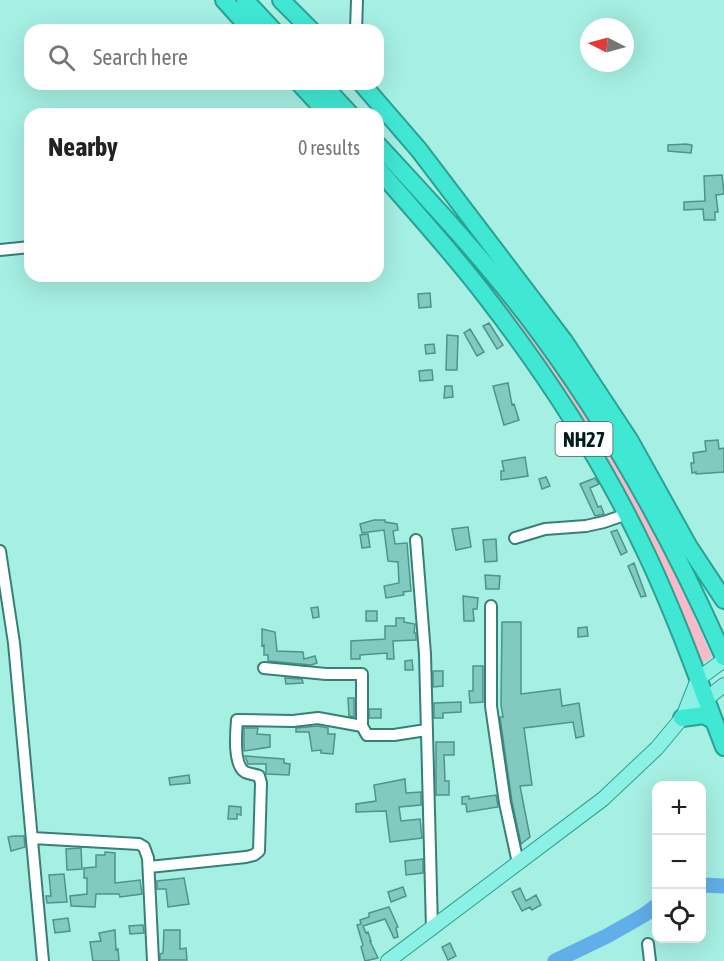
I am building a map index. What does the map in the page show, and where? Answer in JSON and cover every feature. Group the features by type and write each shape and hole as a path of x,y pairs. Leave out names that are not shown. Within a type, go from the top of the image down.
{"highway":[{"path":"224,0 246,24"},
{"path":"245,0 267,24"},
{"path":"280,0 305,24"},
{"path":"306,90 322,108"},
{"path":"328,90 344,108"},
{"path":"367,90 382,108"},
{"path":"384,111 448,188 585,372 630,441 689,547 724,600"},
{"name":"NH27","path":"384,152 476,253 551,349 601,422 682,565 724,659"},
{"name":"NH27","path":"384,177 465,270 528,354 579,430 627,514 657,578 724,747"},
{"path":"706,616 724,638"},
{"path":"682,718 704,715 714,721"}],"main road":[{"path":"682,718 698,679 724,659"},
{"path":"388,961 603,799 657,748 682,718 724,685"}],"street":[{"path":"356,24 357,0"},
{"path":"0,250 24,248"},
{"path":"515,538 545,529 604,522 627,514"},
{"path":"416,540 425,654 432,929"},
{"path":"0,551 2,585 14,643 43,961"},
{"path":"491,606 491,706 505,803 518,864"},
{"path":"264,668 326,674 362,674 364,733 370,736 394,735 426,730"},
{"path":"149,867 246,857 258,851 261,783 258,776 246,773 239,765 235,741 237,720 292,721 318,718 362,726"},
{"path":"32,838 139,844 147,851 153,961"},
{"path":"648,945 650,961"}],"shaded area":[{"path":"384,158 468,249 579,397 656,528 712,657 699,665 569,403 384,171"}],"building":[{"path":"668,145 692,145 691,153 668,151"},
{"path":"722,175 724,194 716,195 718,212 715,212 715,220 704,220 703,209 684,210 684,202 705,201 704,176"},
{"path":"430,293 431,307 419,308 418,294"},
{"path":"489,323 503,345 497,349 483,326"},
{"path":"470,329 484,352 477,356 464,333"},
{"path":"447,335 458,336 457,370 446,370"},
{"path":"434,344 435,353 426,354 425,345"},
{"path":"432,370 433,380 420,381 419,371"},
{"path":"508,383 512,405 514,404 519,420 504,425 493,386"},
{"path":"445,386 452,386 453,397 444,398"},
{"path":"718,440 719,449 724,448 724,472 692,473 693,453 706,451 705,441"},
{"path":"525,457 528,476 501,480 501,471 504,471 502,461"},
{"path":"546,477 550,486 542,489 539,479"},
{"path":"595,478 599,484 590,488 598,507 601,506 604,514 595,516 580,484"},
{"path":"385,520 385,522 397,524 398,530 393,531 395,544 407,543 411,591 403,592 404,595 386,598 384,586 399,583 398,562 388,561 384,530 362,533 360,524"},
{"path":"468,527 471,547 456,550 452,529"},
{"path":"617,530 627,552 621,555 611,532"},
{"path":"368,534 370,547 362,548 360,535"},
{"path":"496,539 497,561 485,562 483,540"},
{"path":"634,563 646,596 641,597 628,566"},
{"path":"485,575 500,576 499,589 486,589"},
{"path":"463,596 478,598 477,609 473,609 474,621 464,621"},
{"path":"318,607 319,617 313,618 311,608"},
{"path":"366,611 377,611 377,621 366,621"},
{"path":"396,618 404,618 404,622 415,624 416,640 393,641 394,659 387,659 387,653 360,655 360,659 351,659 351,641 385,639 385,626 396,626"},
{"path":"502,622 521,622 521,694 560,689 562,706 579,703 584,736 576,738 573,722 524,728 532,785 520,786 530,837 521,844 512,802 500,717 503,717 501,705"},
{"path":"587,627 588,636 578,637 578,628"},
{"path":"262,629 275,632 277,651 303,652 304,659 315,656 317,663 311,665 268,661 268,655 264,655 264,645 262,646"},
{"path":"412,660 413,670 405,670 405,661"},
{"path":"473,666 483,666 483,702 470,703 469,691 473,691"},
{"path":"433,671 443,671 443,686 433,687"},
{"path":"285,678 302,679 303,683 286,684"},
{"path":"348,698 354,698 354,717 349,716"},
{"path":"461,702 461,712 443,713 443,718 434,718 434,703"},
{"path":"369,709 381,709 381,718 369,718"},
{"path":"318,726 328,728 328,734 335,734 333,754 321,753 321,750 312,751 309,732 296,732 296,728"},
{"path":"244,728 258,728 257,734 270,735 270,747 244,751"},
{"path":"436,742 454,742 454,755 444,755 445,781 449,781 449,795 436,795"},
{"path":"245,756 284,759 284,763 290,764 289,775 266,774 266,764 248,764"},
{"path":"189,775 190,783 170,785 169,778"},
{"path":"405,779 406,793 421,792 421,805 399,807 401,821 420,819 422,838 390,842 386,811 356,812 356,804 376,801 374,785"},
{"path":"496,795 498,807 467,812 466,804 462,804 462,797 469,796 469,799"},
{"path":"229,806 241,807 241,815 237,814 237,819 228,819"},
{"path":"24,836 25,847 11,851 8,837"},
{"path":"81,848 82,869 67,870 66,849"},
{"path":"105,852 115,853 115,883 140,880 142,894 120,897 119,894 96,894 95,907 71,906 70,896 87,894 87,878 84,878 84,868 96,867 96,855 105,855"},
{"path":"423,859 423,873 406,875 405,861"},
{"path":"64,874 67,902 47,903 46,896 51,896 49,875"},
{"path":"184,878 189,904 168,907 166,889 157,889 157,881"},
{"path":"403,887 406,896 391,902 388,892"},
{"path":"520,888 526,901 536,895 541,905 532,910 530,907 522,911 512,892"},
{"path":"389,907 398,927 396,928 398,937 394,938 385,919 363,926 366,933 368,932 378,958 365,961 357,925 361,924 360,920 369,917 369,913"},
{"path":"68,918 70,931 55,933 53,920"},
{"path":"143,925 144,933 130,934 129,926"},
{"path":"115,930 119,961 93,961 90,942 101,941 99,933"},
{"path":"164,930 180,930 180,949 186,948 187,960 160,960 160,954 163,953"},
{"path":"450,943 456,956 448,960 442,947"}],"waterway":[{"path":"706,885 724,886"},
{"path":"555,961 607,936 652,909"}]}
